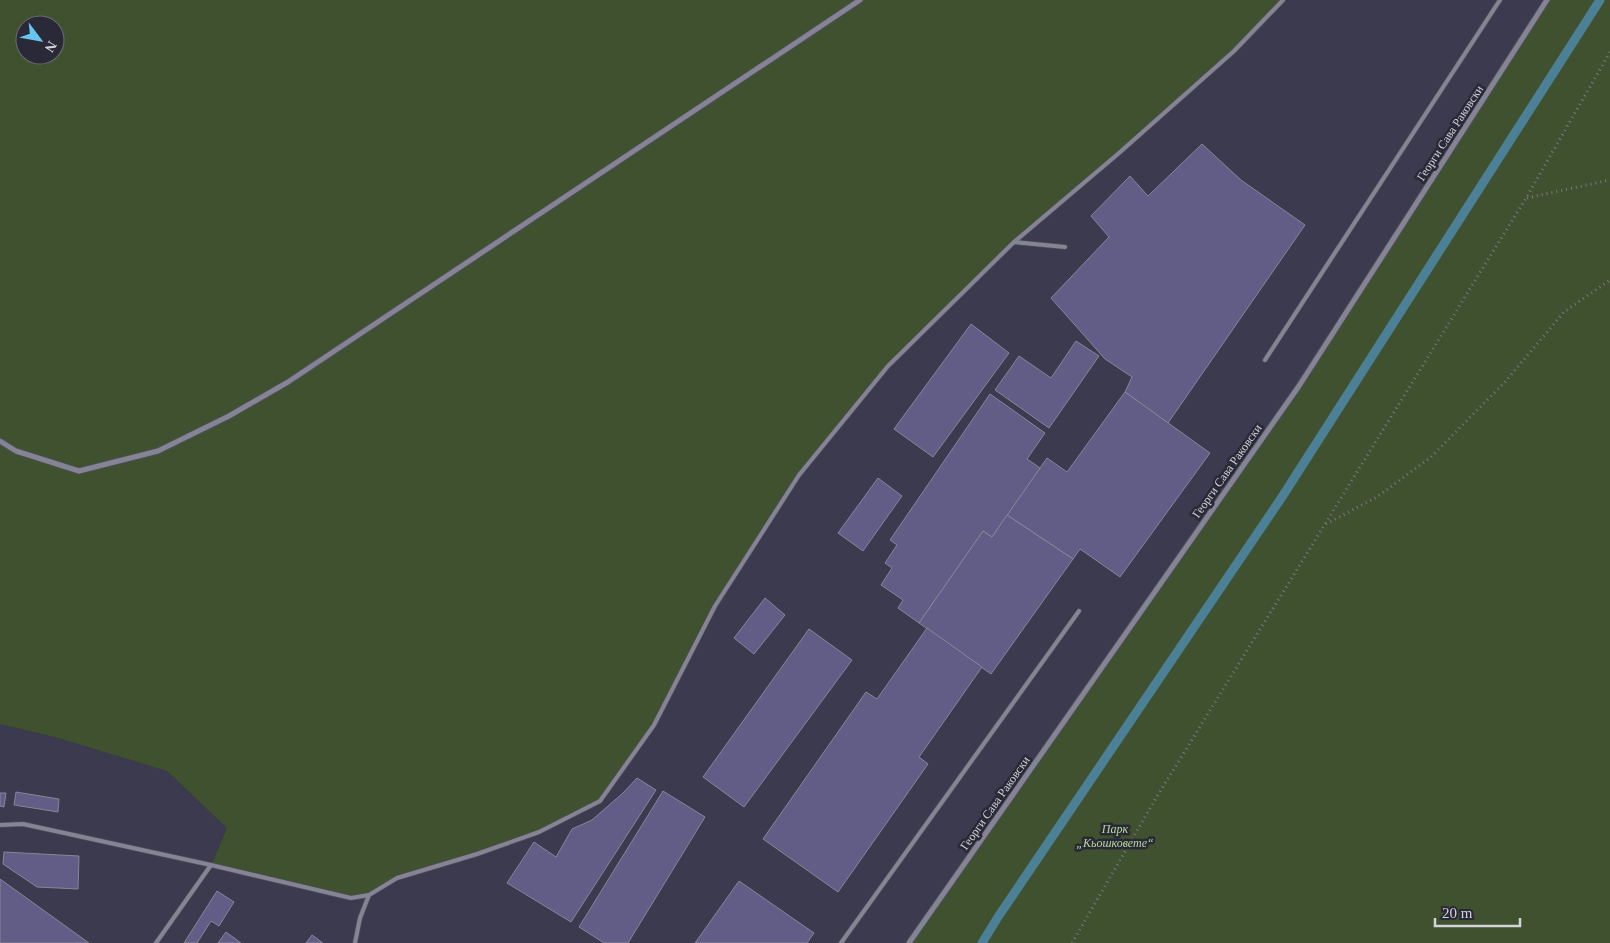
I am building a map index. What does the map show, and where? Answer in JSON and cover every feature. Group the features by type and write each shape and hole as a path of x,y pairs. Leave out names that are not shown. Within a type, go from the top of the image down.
{"street":[{"path":"0,441 16,451 80,471 158,451 229,416 288,382 860,0"},
{"name":"Георги Сава Раковски","path":"909,943 1299,386 1547,0"}],"lane":[{"path":"0,825 23,824 351,898 369,895 397,878 476,854 539,832 600,801 654,725 715,606 799,475 888,366 1014,242 1234,51 1283,0"},
{"path":"1265,360 1500,0"},
{"path":"1014,242 1065,247"},
{"path":"841,943 1079,612"},
{"path":"156,943 211,865"},
{"path":"355,943 360,918 369,895"}],"path":[{"path":"1072,943 1156,798 1526,198 1610,52"},
{"path":"1526,198 1610,180"},
{"path":"1326,524 1377,497 1431,456 1505,382 1564,312 1610,280"}],"shaded area":[{"path":"1283,0 1547,0 1299,386 909,943 0,943 0,724 58,738 167,771 227,828 211,864 715,606 799,475 888,366 1014,242"}],"green space":[{"path":"0,0 1283,0 1234,51 1014,242 888,366 799,475 715,606 654,725 600,801 539,832 397,878 369,895 351,898 211,865 227,828 167,771 58,738 0,724"},
{"name":"Парк „Кьошковете“","path":"1549,0 1610,0 1610,943 909,943 1299,386"}],"building":[{"path":"1202,144 1241,180 1305,225 1168,423 1125,392 1132,377 1105,359 1051,298 1109,237 1091,216 1130,176 1148,196"},
{"path":"971,324 1009,353 933,457 894,429"},
{"path":"1076,341 1099,356 1049,428 995,390 1019,356 1051,378"},
{"path":"1125,392 1210,453 1120,577 1080,549 1073,559 1007,515 1047,458 1067,472"},
{"path":"990,394 1045,433 1027,459 1040,468 992,537 983,531 919,623 898,608 903,600 881,585 892,568 885,563 897,545 890,540"},
{"path":"878,478 902,496 863,551 838,533"},
{"path":"1007,515 1073,559 991,674 919,623 983,531 992,537"},
{"path":"765,598 785,615 754,654 734,638"},
{"path":"927,628 982,667 919,757 928,764 838,892 763,839 866,692 877,699"},
{"path":"809,629 852,660 744,807 703,777"},
{"path":"637,778 656,790 571,922 507,883 534,842 556,857 572,829 592,820"},
{"path":"663,791 705,817 628,943 604,943 579,927"},
{"path":"16,792 59,799 58,812 14,805"},
{"path":"0,793 6,793 4,807 0,806"},
{"path":"4,852 79,856 78,889 37,887 3,864"},
{"path":"0,879 89,943 0,943"},
{"path":"739,881 814,933 807,943 695,943"},
{"path":"217,891 234,902 219,926 211,921 197,943 184,943"},
{"path":"226,932 241,943 218,943"},
{"path":"312,935 323,943 306,943"}],"waterway":[{"path":"982,943 1282,497 1600,0"}]}
